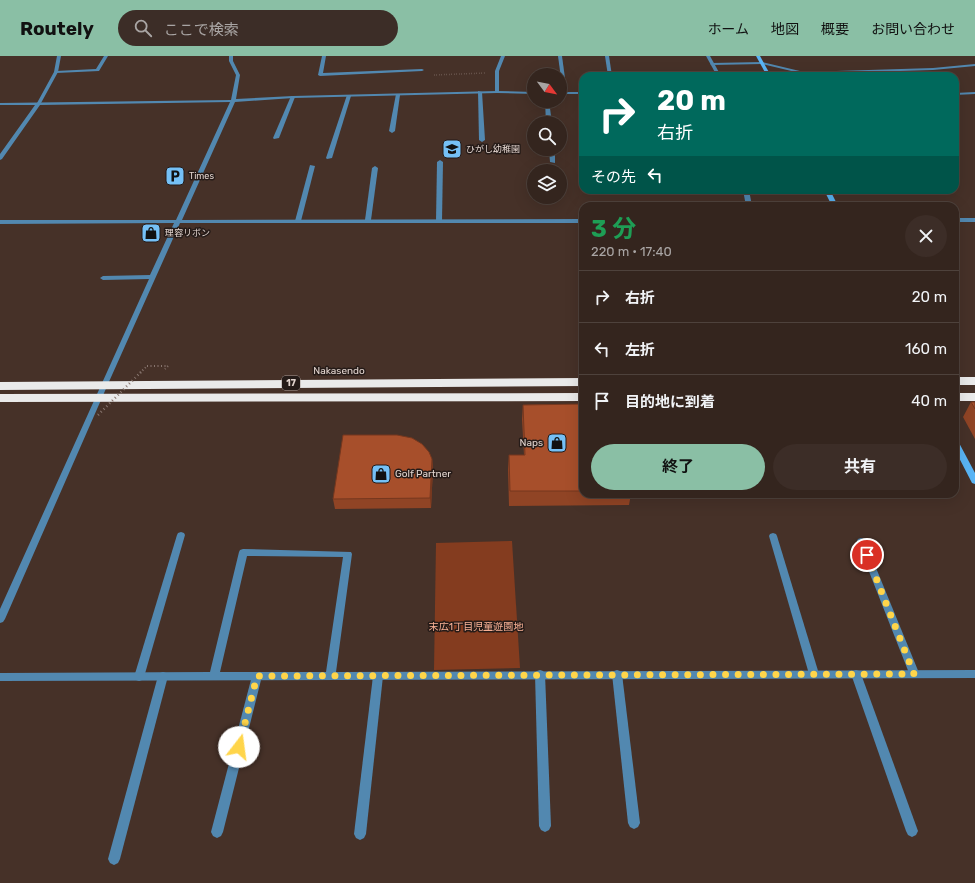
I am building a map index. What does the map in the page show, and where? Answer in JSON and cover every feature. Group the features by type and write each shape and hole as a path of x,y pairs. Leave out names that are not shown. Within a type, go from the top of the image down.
{"highway":[{"path":"959,381 975,381"},
{"name":"Nakasendo","path":"0,386 104,384 579,382"},
{"name":"17","path":"0,398 579,397"},
{"path":"959,397 975,397"}],"street":[{"path":"0,158 39,103 56,72 59,56"},
{"path":"56,72 98,70 106,56"},
{"path":"0,620 104,384 233,101 238,75 231,61 231,56"},
{"path":"324,56 320,75 422,70"},
{"path":"497,92 497,73 503,56"},
{"path":"560,56 561,68"},
{"path":"607,56 609,72"},
{"path":"708,56 717,72"},
{"path":"758,56 767,72"},
{"path":"712,64 762,63 800,72"},
{"path":"836,72 975,66"},
{"path":"0,104 233,101 293,97 398,94 480,92 527,93"},
{"path":"480,92 482,140"},
{"path":"567,93 579,93"},
{"path":"959,94 975,93"},
{"path":"392,131 398,94"},
{"path":"329,158 349,96"},
{"path":"276,138 293,97"},
{"path":"553,156 553,162"},
{"path":"439,221 440,162"},
{"path":"298,221 312,166"},
{"path":"368,220 375,168"},
{"path":"0,222 368,220 579,221"},
{"path":"959,220 975,220"},
{"path":"103,278 153,277"},
{"path":"959,451 975,481"},
{"path":"139,677 181,535"},
{"path":"773,536 814,674"},
{"path":"861,540 914,674"},
{"path":"214,676 243,552 348,554 330,676"},
{"path":"0,677 540,674 975,674"},
{"path":"540,674 545,826"},
{"path":"617,674 634,823"},
{"path":"856,674 912,831"},
{"path":"114,858 163,676"},
{"path":"217,832 257,676"},
{"path":"360,834 378,676"}],"path":[{"path":"422,70 423,75 497,73"},
{"path":"98,415 147,366 168,366 167,369 151,369"}],"green space":[{"name":"末広1丁目児童遊園地","path":"512,541 520,668 434,670 436,543"}],"building":[{"path":"971,402 975,402 975,409"},
{"path":"579,404 579,491 510,491 509,455 525,455 523,405"},
{"path":"343,435 397,435 412,438 422,444 429,452 432,459 430,498 333,499"}],"place":[{"name":"ひがし幼稚園","path":"452,149"},
{"name":"Times","path":"175,176"},
{"name":"理容リボン","path":"151,233"},
{"name":"Naps","path":"557,443"},
{"name":"Golf Partner","path":"381,474"}],"route":[{"path":"239,747 257,676 914,674 867,555"}]}
